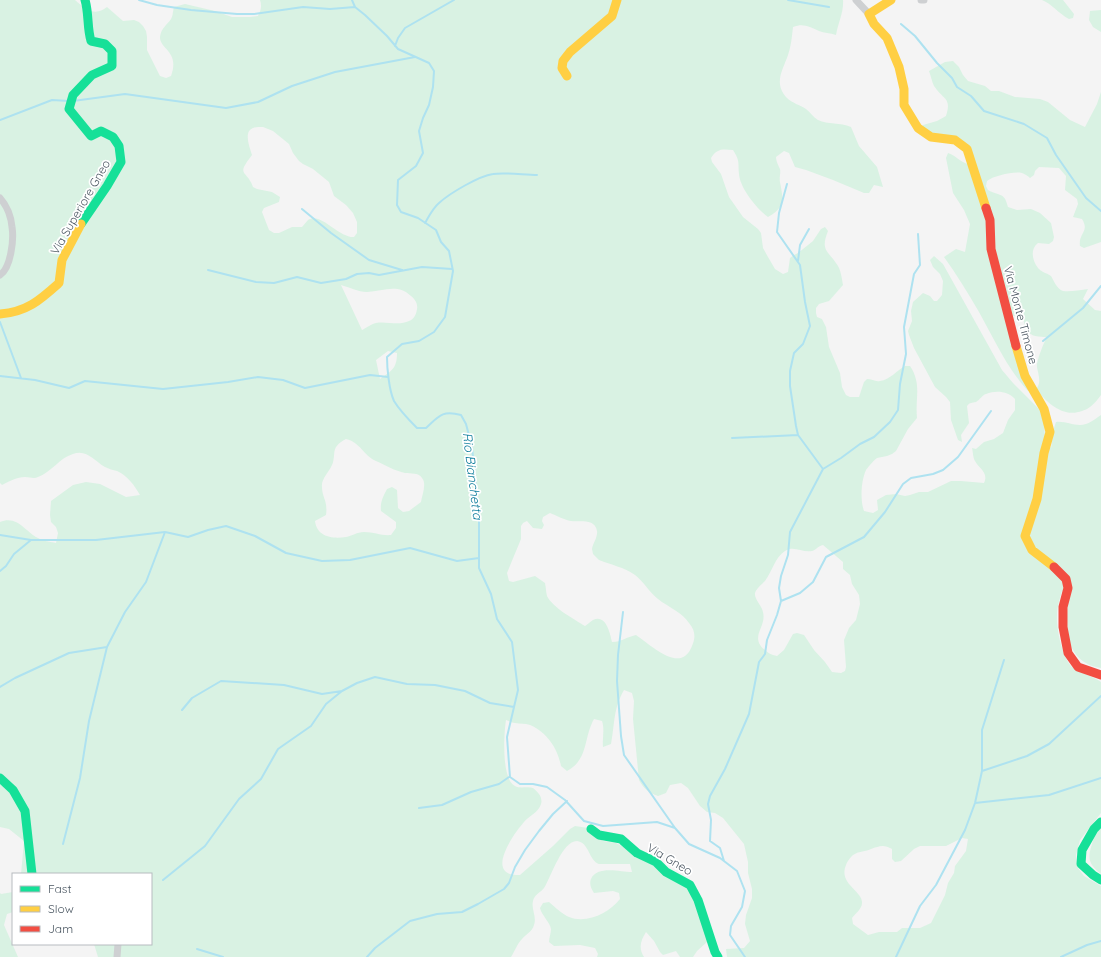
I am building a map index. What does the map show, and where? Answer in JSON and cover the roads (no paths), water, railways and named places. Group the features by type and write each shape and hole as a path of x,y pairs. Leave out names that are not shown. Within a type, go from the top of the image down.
{"street":[{"name":"Via Superiore Gneo","path":"0,314 13,314 38,302 59,283 62,260 85,217 108,186 121,162 119,146 113,137 101,131 91,136 69,109 73,95 92,75 112,66 112,51 105,44 91,41 87,33 89,13 85,0"},
{"path":"567,76 562,68 564,58 573,48 612,16 617,0"},
{"path":"856,0 869,14 891,0"},
{"name":"Via Monte Timone","path":"869,14 874,24 887,38 904,89 904,105 918,128 931,137 955,140 967,149 972,162 990,220 991,249 1020,363 1025,376 1044,409 1050,432 1044,453 1037,499 1025,536 1032,550 1049,562 1066,579 1068,588 1063,607 1063,627 1068,653 1078,667 1101,675"},
{"path":"0,198 5,203 13,228 10,261 3,273 0,275"},
{"path":"0,778 13,790 25,810 32,873"},
{"path":"1101,822 1094,829 1082,850 1082,864 1093,875 1101,880"},
{"name":"Via Gneo","path":"591,829 598,835 622,839 637,853 656,862 666,872 690,885 698,900 718,957"},
{"path":"117,957 118,945"}],"waterway":[{"path":"139,0 157,5 191,10 237,14 254,14 303,7 330,9 355,7"},
{"name":"Rio Bianchetta","path":"352,0 355,7 387,36 398,49 429,63 434,71 433,87 429,105 419,131 423,153 416,166 398,180 397,205 401,212 418,218 436,230 441,242 449,251 453,271 445,317 434,332 419,341 402,344 387,357 388,373 394,401 417,428 426,428 441,415 449,413 461,415 466,424 472,447 479,508 479,568 491,594 497,619 512,642 518,690 507,737 510,777 520,784 533,784 547,787 565,800 584,821 603,826 657,822 675,828 689,844 720,858 737,871 745,891 742,907 731,926 730,935 745,957"},
{"path":"395,46 398,38 405,28 454,0"},
{"path":"788,0 829,7"},
{"path":"901,24 915,36 937,63 952,78 957,87 971,96 984,111 1024,124 1047,138 1056,155 1086,198 1101,211"},
{"path":"73,101 125,94 226,108 258,102 292,86 335,72 415,57"},
{"path":"0,120 52,100 69,101"},
{"path":"425,223 431,212 439,203 457,190 480,178 498,173 537,175"},
{"path":"787,184 779,213 777,232 800,265 810,326 803,344 794,353 790,371 790,386 798,435 823,469"},
{"path":"302,209 331,233 369,260 402,270"},
{"path":"798,261 800,245 809,229"},
{"path":"724,861 720,848 710,841 711,820 708,804 710,796 725,769 749,714 759,662 765,654 767,640 781,601 779,588 781,576 788,555 790,532 823,469 860,444 874,437 890,422 898,410 900,384 906,354 904,327 914,274 920,265 918,234"},
{"path":"208,270 256,282 274,283 297,277 321,283 346,279 357,274 369,273 379,275 422,267 452,269"},
{"path":"1043,341 1083,308 1101,286"},
{"path":"0,322 21,378"},
{"path":"0,376 35,380 69,388 85,381 163,389 228,382 258,377 283,380 305,388 370,375 388,377"},
{"path":"781,601 800,593 813,582 826,557 864,537 885,512 903,484 911,478 933,474 943,470 958,457 991,411"},
{"path":"732,438 798,435"},
{"path":"0,535 31,540 96,540 165,532 188,537 226,526 255,536 286,553 322,561 350,560 410,548 457,561 479,558"},
{"path":"63,844 80,778 89,721 107,647 125,612 146,582 165,532"},
{"path":"0,571 6,566 14,554 31,540"},
{"path":"623,612 618,655 617,681 624,755 675,828"},
{"path":"0,687 15,678 69,653 107,647"},
{"path":"896,957 920,906 936,885 965,830 975,803 982,771 982,730 1004,660"},
{"path":"163,880 205,846 239,799 261,779 278,749 311,726 326,704 342,691 357,683 375,677 407,684 435,685 465,691 490,703 514,707"},
{"path":"182,710 192,698 221,681 284,685 322,694 342,691"},
{"path":"982,771 1027,756 1049,744 1101,696"},
{"path":"419,808 442,805 471,792 499,784 509,777"},
{"path":"975,803 1049,795 1101,778"},
{"path":"367,957 375,948 410,921 437,914 462,912 504,889 509,883 515,867 525,850 553,814 567,801"},
{"path":"1061,957 1087,945 1101,941"},
{"path":"197,949 223,957"}]}
